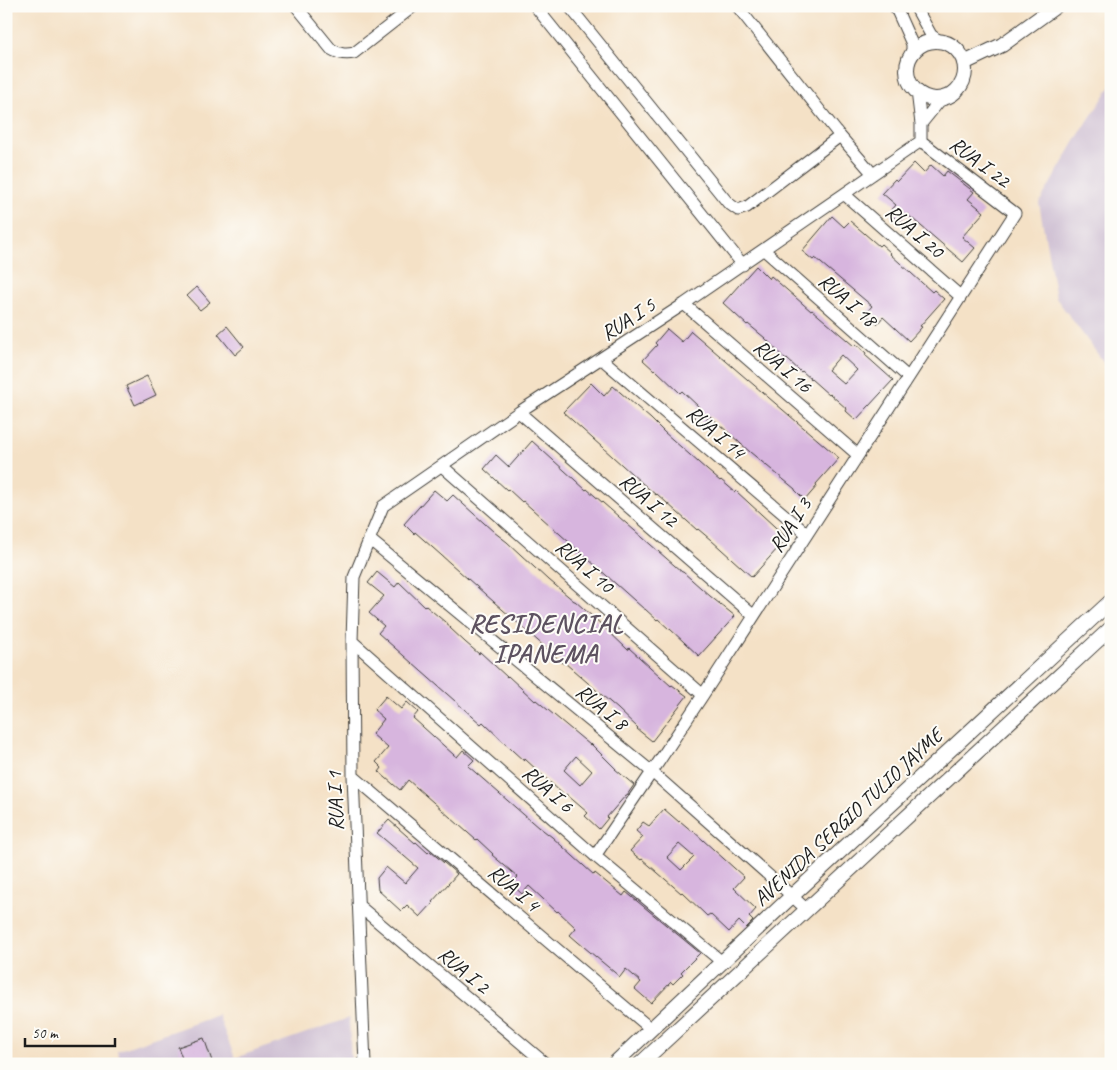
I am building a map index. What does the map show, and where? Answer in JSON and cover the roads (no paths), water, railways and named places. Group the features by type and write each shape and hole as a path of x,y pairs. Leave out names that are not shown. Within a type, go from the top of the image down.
{"street":[{"path":"296,6 331,49 348,54 354,53 414,6"},
{"path":"535,6 743,264"},
{"path":"569,6 728,203 738,210 747,207 840,136"},
{"path":"737,6 840,136 873,174"},
{"path":"895,6 912,44 912,55"},
{"path":"916,6 931,35 958,51 965,70 962,83 954,93 942,98 928,98 917,91 909,80 908,67 916,49 928,43 941,42"},
{"path":"964,63 1002,45 1056,6"},
{"path":"917,91 921,141"},
{"path":"921,124 942,98"},
{"name":"RUA I 5","path":"369,539 383,506 519,412 602,359 764,250 921,141"},
{"name":"RUA I 22","path":"921,141 1015,213"},
{"name":"RUA I 20","path":"844,194 960,296"},
{"name":"RUA I 3","path":"595,856 703,695 1015,213"},
{"name":"RUA I 18","path":"764,250 908,377"},
{"name":"RUA I 16","path":"684,304 858,455"},
{"name":"RUA I 14","path":"602,359 806,534"},
{"name":"RUA I 12","path":"519,412 754,616"},
{"name":"RUA I 10","path":"442,466 703,695"},
{"name":"RUA I 1","path":"365,1064 353,776 352,641 354,577 369,539"},
{"name":"RUA I 8","path":"369,539 652,772 807,910"},
{"name":"AVENIDA SERGIO TULIO JAYME","path":"614,1064 792,896 1111,602"},
{"name":"AVENIDA SERGIO TULIO JAYME","path":"640,1064 1111,628"},
{"name":"RUA I 6","path":"352,641 595,856 722,962"},
{"name":"RUA I 4","path":"353,776 651,1029"},
{"name":"RUA I 2","path":"358,905 546,1064"}],"district":[{"name":"RESIDENCIAL IPANEMA","path":"546,638"}]}
